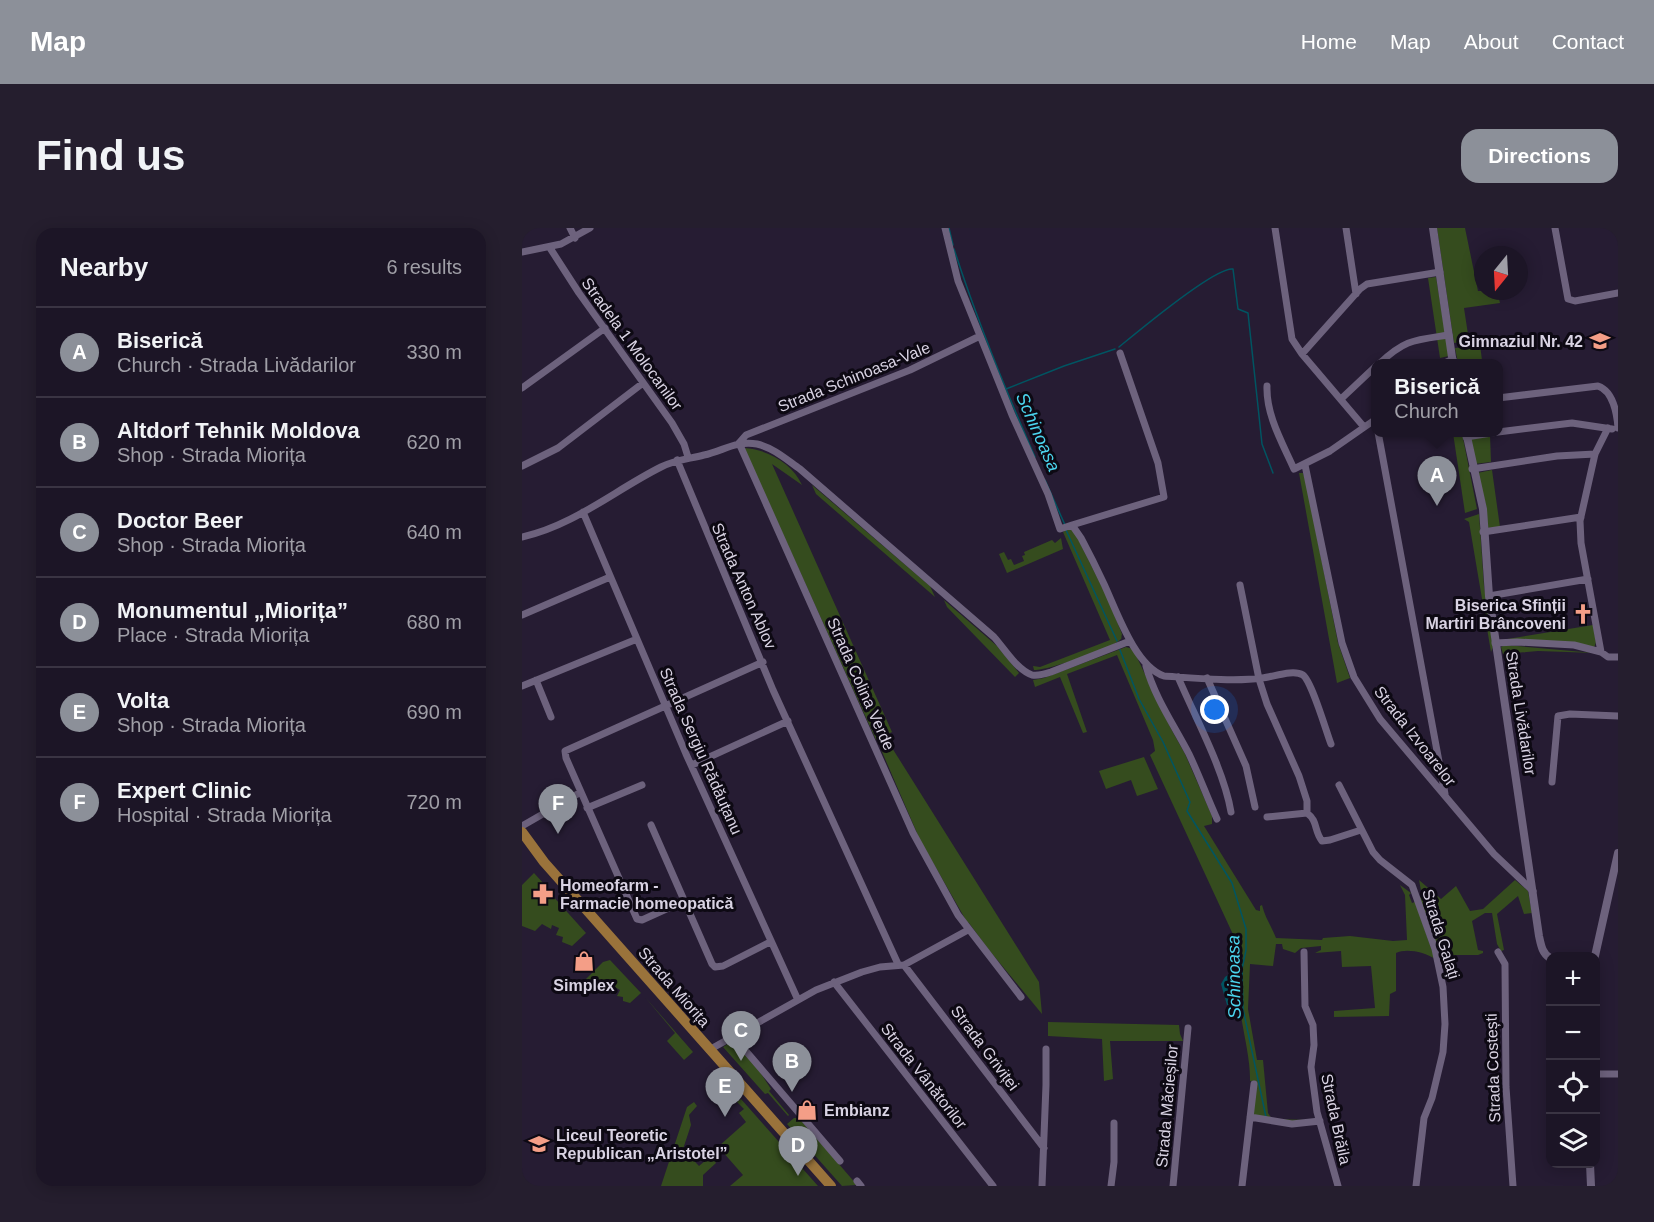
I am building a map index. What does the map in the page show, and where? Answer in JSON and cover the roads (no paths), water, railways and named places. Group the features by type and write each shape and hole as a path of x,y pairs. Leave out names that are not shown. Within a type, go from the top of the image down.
{"main road":[{"name":"Strada Miorița","path":"522,832 544,862 831,1186"}],"street":[{"path":"570,228 574,238"},
{"path":"522,252 550,248 590,228"},
{"path":"945,228 958,281 1011,415 1048,494 1066,527 1081,538 1130,641 1145,664 1154,673 1178,677 1259,679 1292,673 1302,675 1307,679 1314,695 1331,744"},
{"path":"1275,228 1292,339 1364,427"},
{"path":"1346,228 1356,294"},
{"path":"1433,228 1453,359"},
{"path":"1555,228 1568,300 1575,301 1618,293"},
{"name":"Stradela 1 Molocanilor","path":"550,248 567,276 672,423 684,444 688,457"},
{"path":"1302,354 1360,289 1367,285 1440,272"},
{"path":"522,388 605,328"},
{"path":"1384,359 1401,345 1418,339 1449,335"},
{"name":"Strada Schinoasa-Vale","path":"738,444 746,435 910,370 980,336"},
{"path":"1066,527 1164,497 1158,463 1120,353"},
{"path":"1341,399 1371,371"},
{"path":"522,466 558,448 643,384"},
{"path":"1267,386 1271,415 1294,469 1347,440 1371,422"},
{"path":"1503,397 1598,386 1603,388 1611,400 1618,429 1572,423 1503,431"},
{"path":"1601,652 1581,543 1581,517 1595,454 1608,428"},
{"path":"1379,437 1446,797"},
{"name":"Strada Livădarilor","path":"1466,437 1483,509 1483,532 1495,644 1541,947 1546,955"},
{"path":"522,537 543,531 583,512 635,481 677,460 704,456 738,444 758,445 768,448 800,469 987,631 1020,668 1029,674 1038,675 1051,672 1130,641"},
{"name":"Strada Colina Verde","path":"738,444 913,833 969,930 1021,997"},
{"path":"1472,469 1557,456 1595,454"},
{"name":"Strada Anton Ablov","path":"677,460 750,636 901,964"},
{"name":"Strada Izvoarelor","path":"1305,465 1342,643 1354,677 1380,719 1494,854 1533,891"},
{"name":"Strada Sergiu Rădăuțanu","path":"583,512 665,706 798,1000"},
{"path":"1483,532 1581,517"},
{"path":"522,615 610,577"},
{"path":"1489,596 1588,579"},
{"path":"1240,585 1259,679 1267,704 1299,776 1307,801 1307,813"},
{"path":"522,686 637,639"},
{"path":"1495,644 1517,642 1574,645 1601,652 1608,657 1618,657"},
{"path":"684,901 642,920 637,919 564,754 568,748 763,662"},
{"path":"1145,664 1167,716 1189,755 1217,819"},
{"path":"1178,677 1222,780 1231,812"},
{"path":"1207,678 1246,766 1255,807"},
{"path":"536,680 551,717"},
{"path":"1552,782 1558,716 1570,714 1618,716"},
{"path":"692,765 788,721"},
{"path":"587,808 642,785"},
{"name":"Strada Galați","path":"1339,785 1361,830 1380,860 1412,885 1435,949 1443,987 1445,1024 1443,1053 1432,1098 1424,1118 1416,1186"},
{"path":"522,826 581,792"},
{"path":"1267,817 1307,813 1314,819 1319,838 1322,840 1330,840 1361,830"},
{"path":"651,825 710,962 715,967 723,966 770,942"},
{"path":"1596,952 1618,853"},
{"path":"709,1050 834,981 862,972 901,964 969,930"},
{"name":"Strada Brăila","path":"1304,952 1305,1006 1313,1024 1314,1046 1311,1068 1320,1121 1338,1186"},
{"name":"Strada Costești","path":"1498,952 1504,964 1506,1087 1513,1186"},
{"name":"Strada Griviței","path":"901,964 1044,1148"},
{"name":"Strada Vânătorilor","path":"834,981 993,1186"},
{"name":"Strada Măcieșilor","path":"1173,1186 1188,1028"},
{"path":"733,1036 840,1161"},
{"path":"1042,1186 1046,1049"},
{"path":"1600,1074 1618,1074"},
{"path":"1242,1186 1254,1084"},
{"path":"1250,1117 1292,1124 1320,1121"},
{"path":"1111,1186 1114,1162 1114,1123"},
{"path":"1590,1168 1591,1186"}],"water":[{"path":"1231,973 1239,977 1240,1004 1227,1005 1221,984"}],"waterway":[{"name":"Schinoasa","path":"949,228 953,245"},
{"name":"Schinoasa","path":"954,249 992,354 1035,457"},
{"path":"1119,347 1158,315 1210,278 1233,269 1238,309 1248,313 1262,444 1273,473"},
{"path":"1006,389 1115,349"},
{"name":"Schinoasa","path":"1045,480 1065,525"},
{"name":"Schinoasa","path":"1066,530 1117,641"},
{"name":"Schinoasa","path":"1120,650 1139,699 1163,742 1190,802 1187,811 1232,883 1246,929 1246,950 1242,969 1243,1009 1266,1117"}],"place":[{"name":"Gimnaziul Nr. 42","path":"1600,341"},
{"name":"Biserică","path":"1437,506"},
{"name":"Biserica Sfinții Martiri Brâncoveni","path":"1583,614"},
{"name":"Expert Clinic","path":"558,834"},
{"name":"Homeofarm - Farmacie homeopatică","path":"543,894"},
{"name":"Simplex","path":"584,961"},
{"name":"Doctor Beer","path":"741,1061"},
{"name":"Altdorf Tehnik Moldova","path":"792,1092"},
{"name":"Embianz","path":"807,1110"},
{"name":"Volta","path":"725,1117"},
{"name":"Liceul Teoretic Republican „Aristotel”","path":"539,1144"},
{"name":"Monumentul „Miorița”","path":"798,1176"}]}
